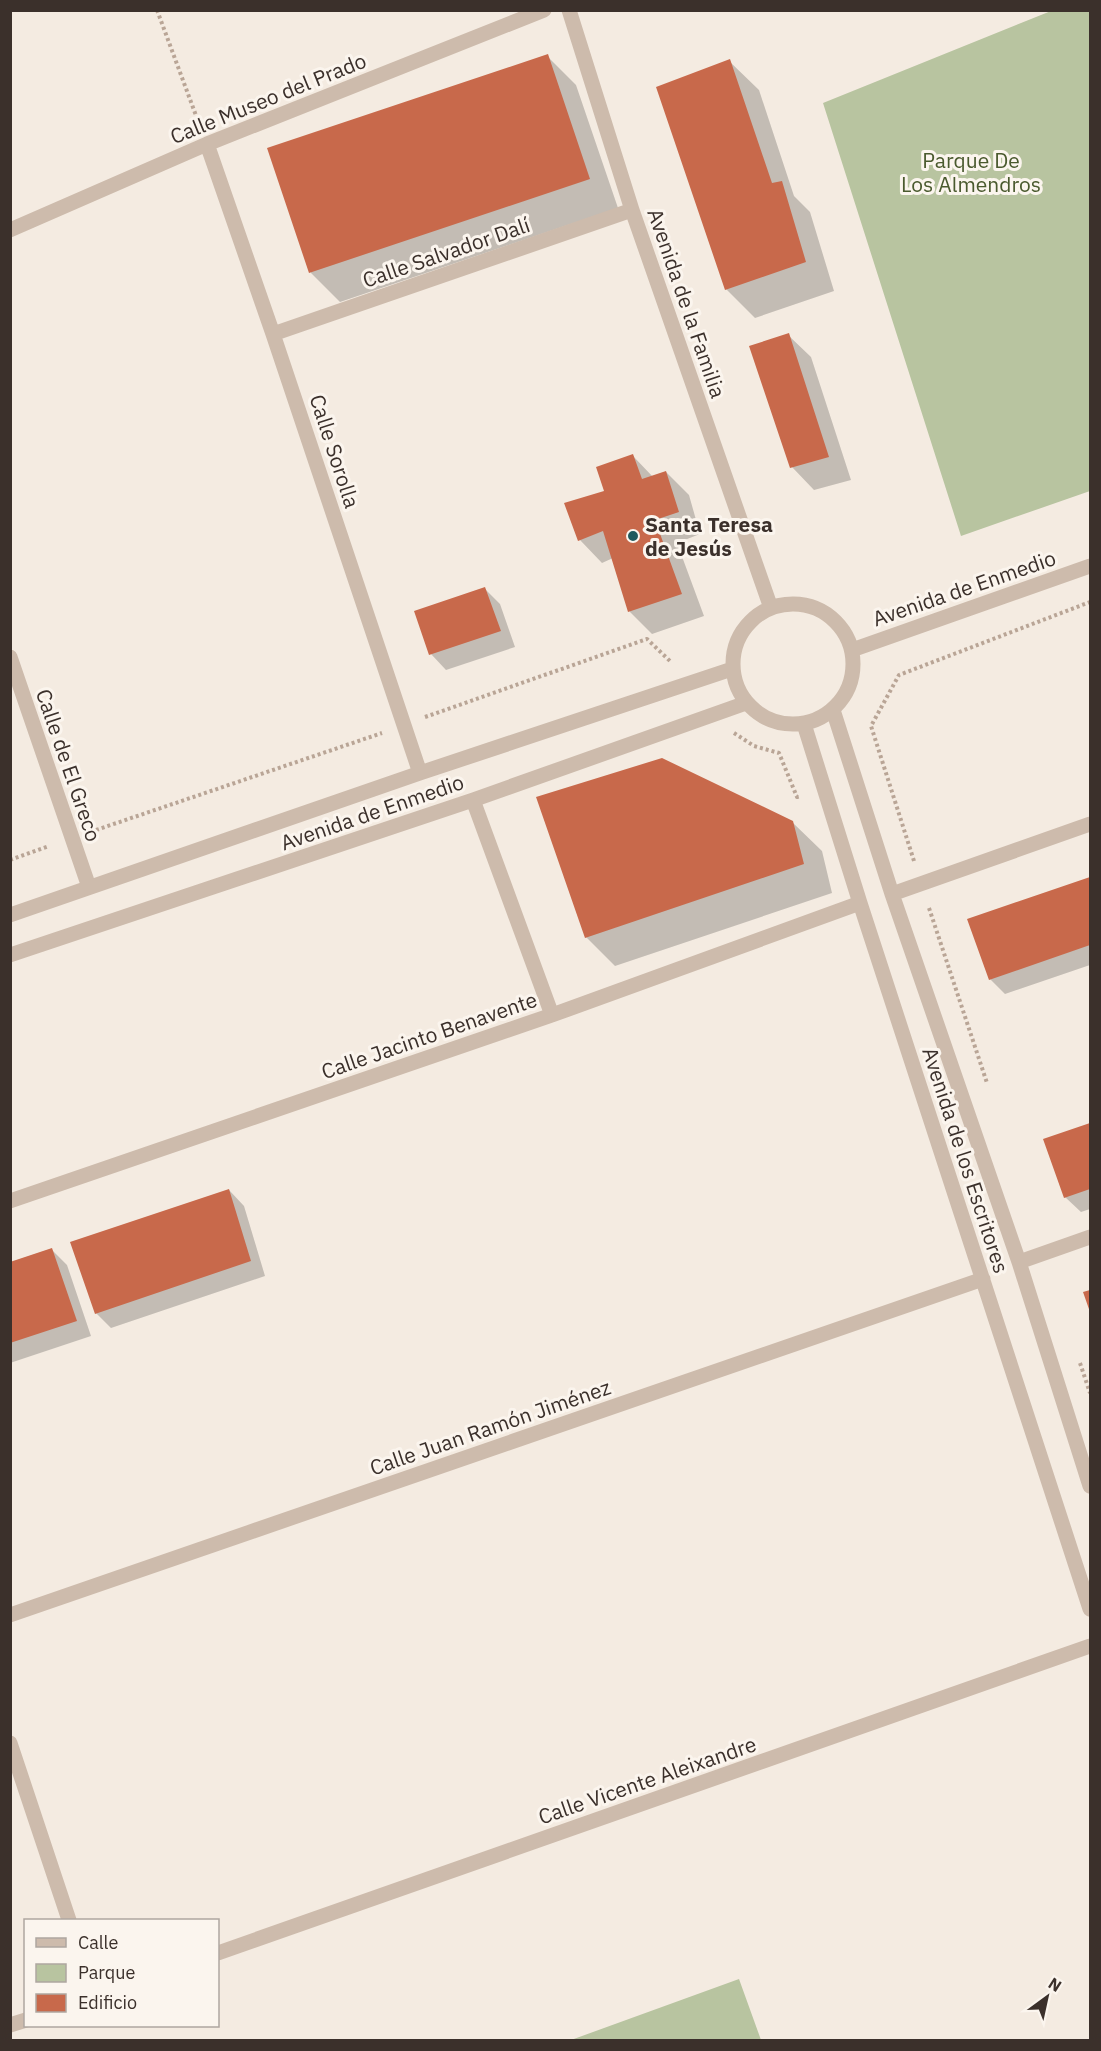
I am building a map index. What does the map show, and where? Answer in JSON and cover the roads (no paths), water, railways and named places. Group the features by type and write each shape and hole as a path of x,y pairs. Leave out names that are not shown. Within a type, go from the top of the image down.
{"street":[{"name":"Calle Museo del Prado","path":"10,230 207,144 544,10"},
{"name":"Avenida de la Familia","path":"569,10 632,210 771,608"},
{"name":"Calle Sorolla","path":"207,144 420,773"},
{"name":"Calle Salvador Dalí","path":"273,334 632,210"},
{"name":"Avenida de Enmedio","path":"852,650 1090,566"},
{"path":"790,604 809,606 827,614 846,636 852,650 854,668 844,696 833,710 819,719 804,724 788,725 757,714 746,703 736,687 732,669 734,650 741,632 754,617 771,608 790,604"},
{"name":"Calle de El Greco","path":"10,657 89,887"},
{"name":"Avenida de Enmedio","path":"10,915 420,773 732,669"},
{"name":"Avenida de Enmedio","path":"10,955 472,800 746,703"},
{"name":"Avenida de los Escritores","path":"833,710 892,894 1019,1262 1090,1486"},
{"name":"Avenida de los Escritores","path":"804,724 1090,1609"},
{"path":"472,800 552,1015"},
{"path":"892,894 1090,824"},
{"name":"Calle Jacinto Benavente","path":"10,1202 552,1015 860,903"},
{"path":"1019,1262 1090,1237"},
{"name":"Calle Juan Ramón Jiménez","path":"10,1615 983,1279"},
{"name":"Calle Vicente Aleixandre","path":"219,1953 1090,1646"},
{"path":"10,1743 69,1919"}],"place":[{"name":"Santa Teresa de Jesús","path":"633,536"}],"park label":[{"name":"Parque De Los Almendros","path":"971,172"}]}
